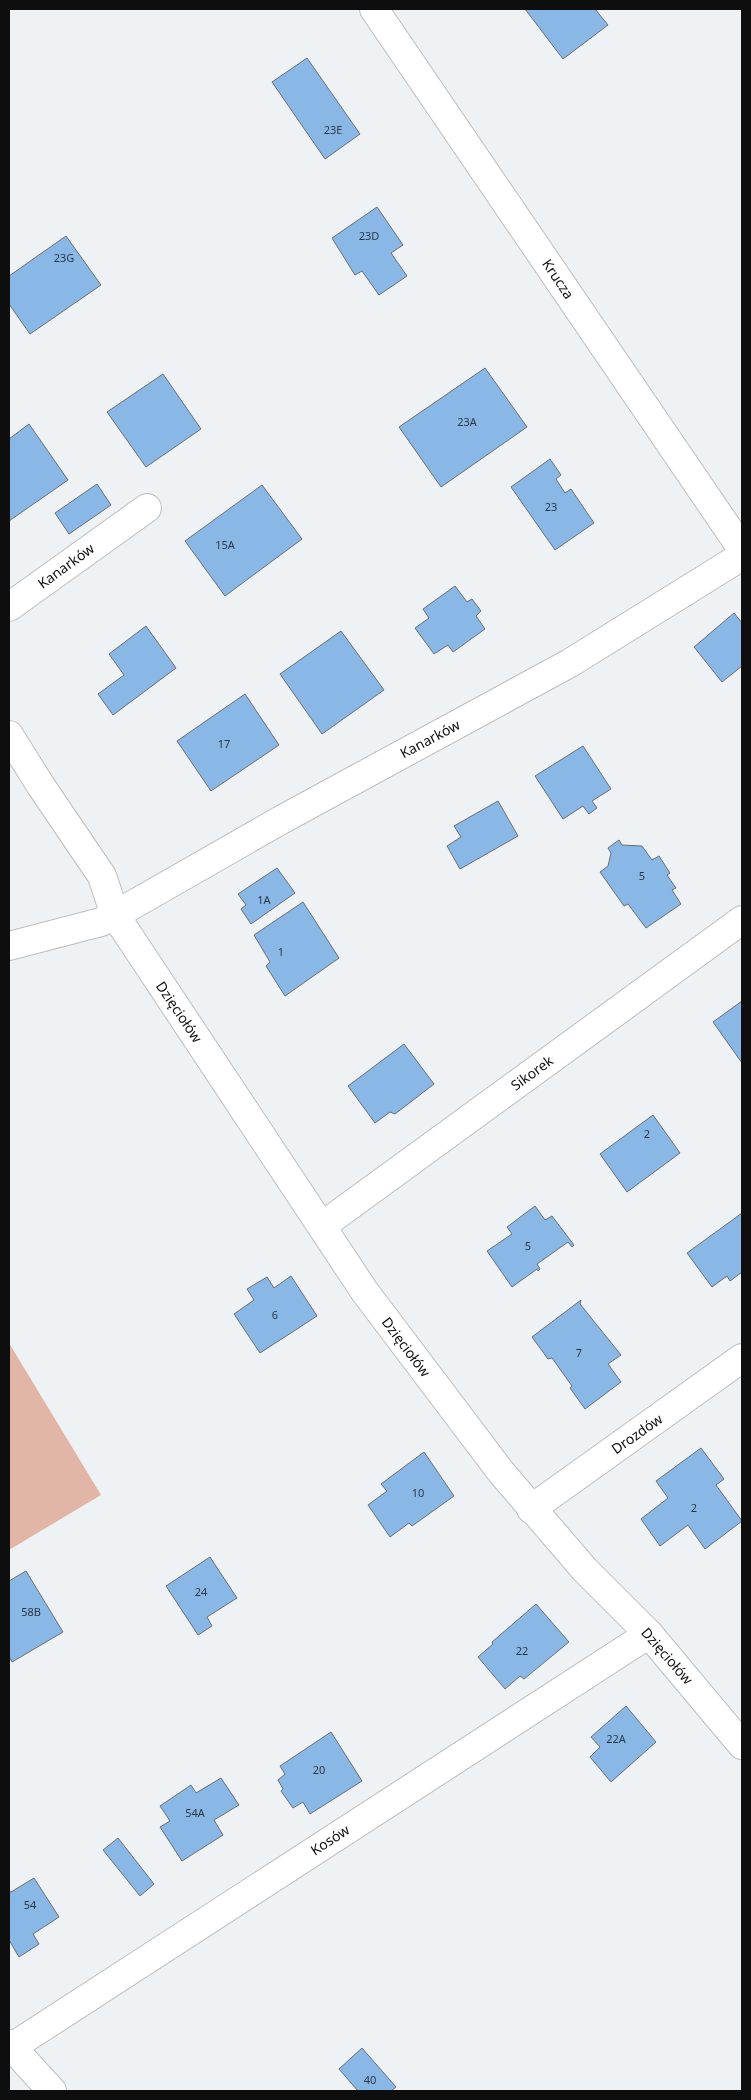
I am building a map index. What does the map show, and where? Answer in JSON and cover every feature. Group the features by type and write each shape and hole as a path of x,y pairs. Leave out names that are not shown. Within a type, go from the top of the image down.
{"street":[{"name":"Krucza","path":"374,9 742,549"},
{"name":"Kanarków","path":"9,607 147,508"},
{"name":"Kanarków","path":"9,946 101,922 115,915 281,820 570,663 742,556"},
{"path":"9,735 102,876 115,915"},
{"name":"Dzięciołów","path":"115,915 365,1292 531,1509 585,1570 649,1634 742,1745"},
{"name":"Sikorek","path":"322,1226 742,920"},
{"name":"Drozdów","path":"531,1509 742,1358"},
{"name":"Kosów","path":"10,2045 649,1634"},
{"path":"10,2045 52,2091"}],"shaded area":[{"path":"9,1343 101,1495 9,1550"}],"building":[{"path":"525,9 595,9 608,25 563,59"},
{"path":"307,58 360,134 325,159 272,82"},
{"path":"377,207 403,245 391,253 407,276 379,295 362,271 355,275 332,238"},
{"path":"66,236 101,285 30,334 9,304 9,276"},
{"path":"485,368 527,427 441,487 399,427"},
{"path":"163,374 201,429 146,467 107,412"},
{"path":"29,424 68,480 9,521 9,439"},
{"path":"550,459 561,475 556,479 565,493 571,489 594,523 555,550 511,487"},
{"path":"97,484 111,505 69,534 55,513"},
{"path":"262,485 302,539 225,596 185,541"},
{"path":"455,586 467,602 472,599 481,611 476,616 485,629 453,652 448,645 434,654 415,628 429,618 423,609"},
{"path":"734,613 742,623 742,666 722,682 694,647"},
{"path":"146,626 176,668 113,715 98,694 124,675 109,654"},
{"path":"341,631 384,690 322,734 280,674"},
{"path":"245,694 279,745 211,791 177,741"},
{"path":"583,746 611,789 592,801 597,808 589,814 583,806 563,819 535,776"},
{"path":"498,801 518,836 460,869 447,846 461,837 454,826"},
{"path":"619,840 622,845 642,846 652,860 659,856 670,873 667,875 676,888 672,890 681,904 646,928 628,904 624,906 600,872 608,866 611,853 608,848"},
{"path":"277,868 295,893 251,924 241,909 246,905 238,894"},
{"path":"303,902 339,958 285,996 266,966 270,962 254,935"},
{"path":"742,1001 742,1063 713,1022"},
{"path":"404,1044 434,1084 395,1114 390,1112 375,1123 348,1086"},
{"path":"653,1115 680,1153 627,1192 600,1154"},
{"path":"535,1206 545,1220 552,1216 574,1245 572,1247 568,1242 537,1264 540,1269 538,1271 537,1269 512,1287 487,1251 512,1234 507,1227"},
{"path":"742,1213 742,1272 730,1281 727,1276 712,1287 687,1253"},
{"path":"291,1276 317,1316 260,1353 234,1314 254,1300 247,1289 267,1277 274,1288"},
{"path":"581,1300 580,1304 621,1355 608,1364 621,1382 585,1409 570,1388 572,1386 552,1358 548,1359 532,1337"},
{"path":"701,1448 724,1479 716,1485 742,1521 705,1549 688,1525 660,1546 641,1519 668,1498 656,1481"},
{"path":"424,1452 454,1496 412,1526 409,1523 390,1537 368,1505 387,1491 381,1484"},
{"path":"210,1557 237,1598 207,1617 212,1626 198,1635 166,1586"},
{"path":"26,1571 63,1632 12,1662 9,1656 9,1581"},
{"path":"536,1604 569,1642 524,1679 520,1676 505,1689 478,1657 493,1644 492,1642"},
{"path":"626,1706 656,1742 611,1782 590,1757 600,1747 591,1737"},
{"path":"331,1732 362,1781 310,1814 303,1802 293,1808 281,1791 283,1789 278,1780 285,1774 280,1766"},
{"path":"221,1778 239,1805 214,1820 223,1835 182,1861 160,1827 170,1821 160,1806 191,1785 196,1793"},
{"path":"118,1838 154,1884 140,1896 103,1850"},
{"path":"34,1878 59,1917 33,1934 39,1944 19,1957 9,1940 9,1891 11,1892"},
{"path":"362,2048 396,2087 391,2091 358,2091 339,2069"}]}
